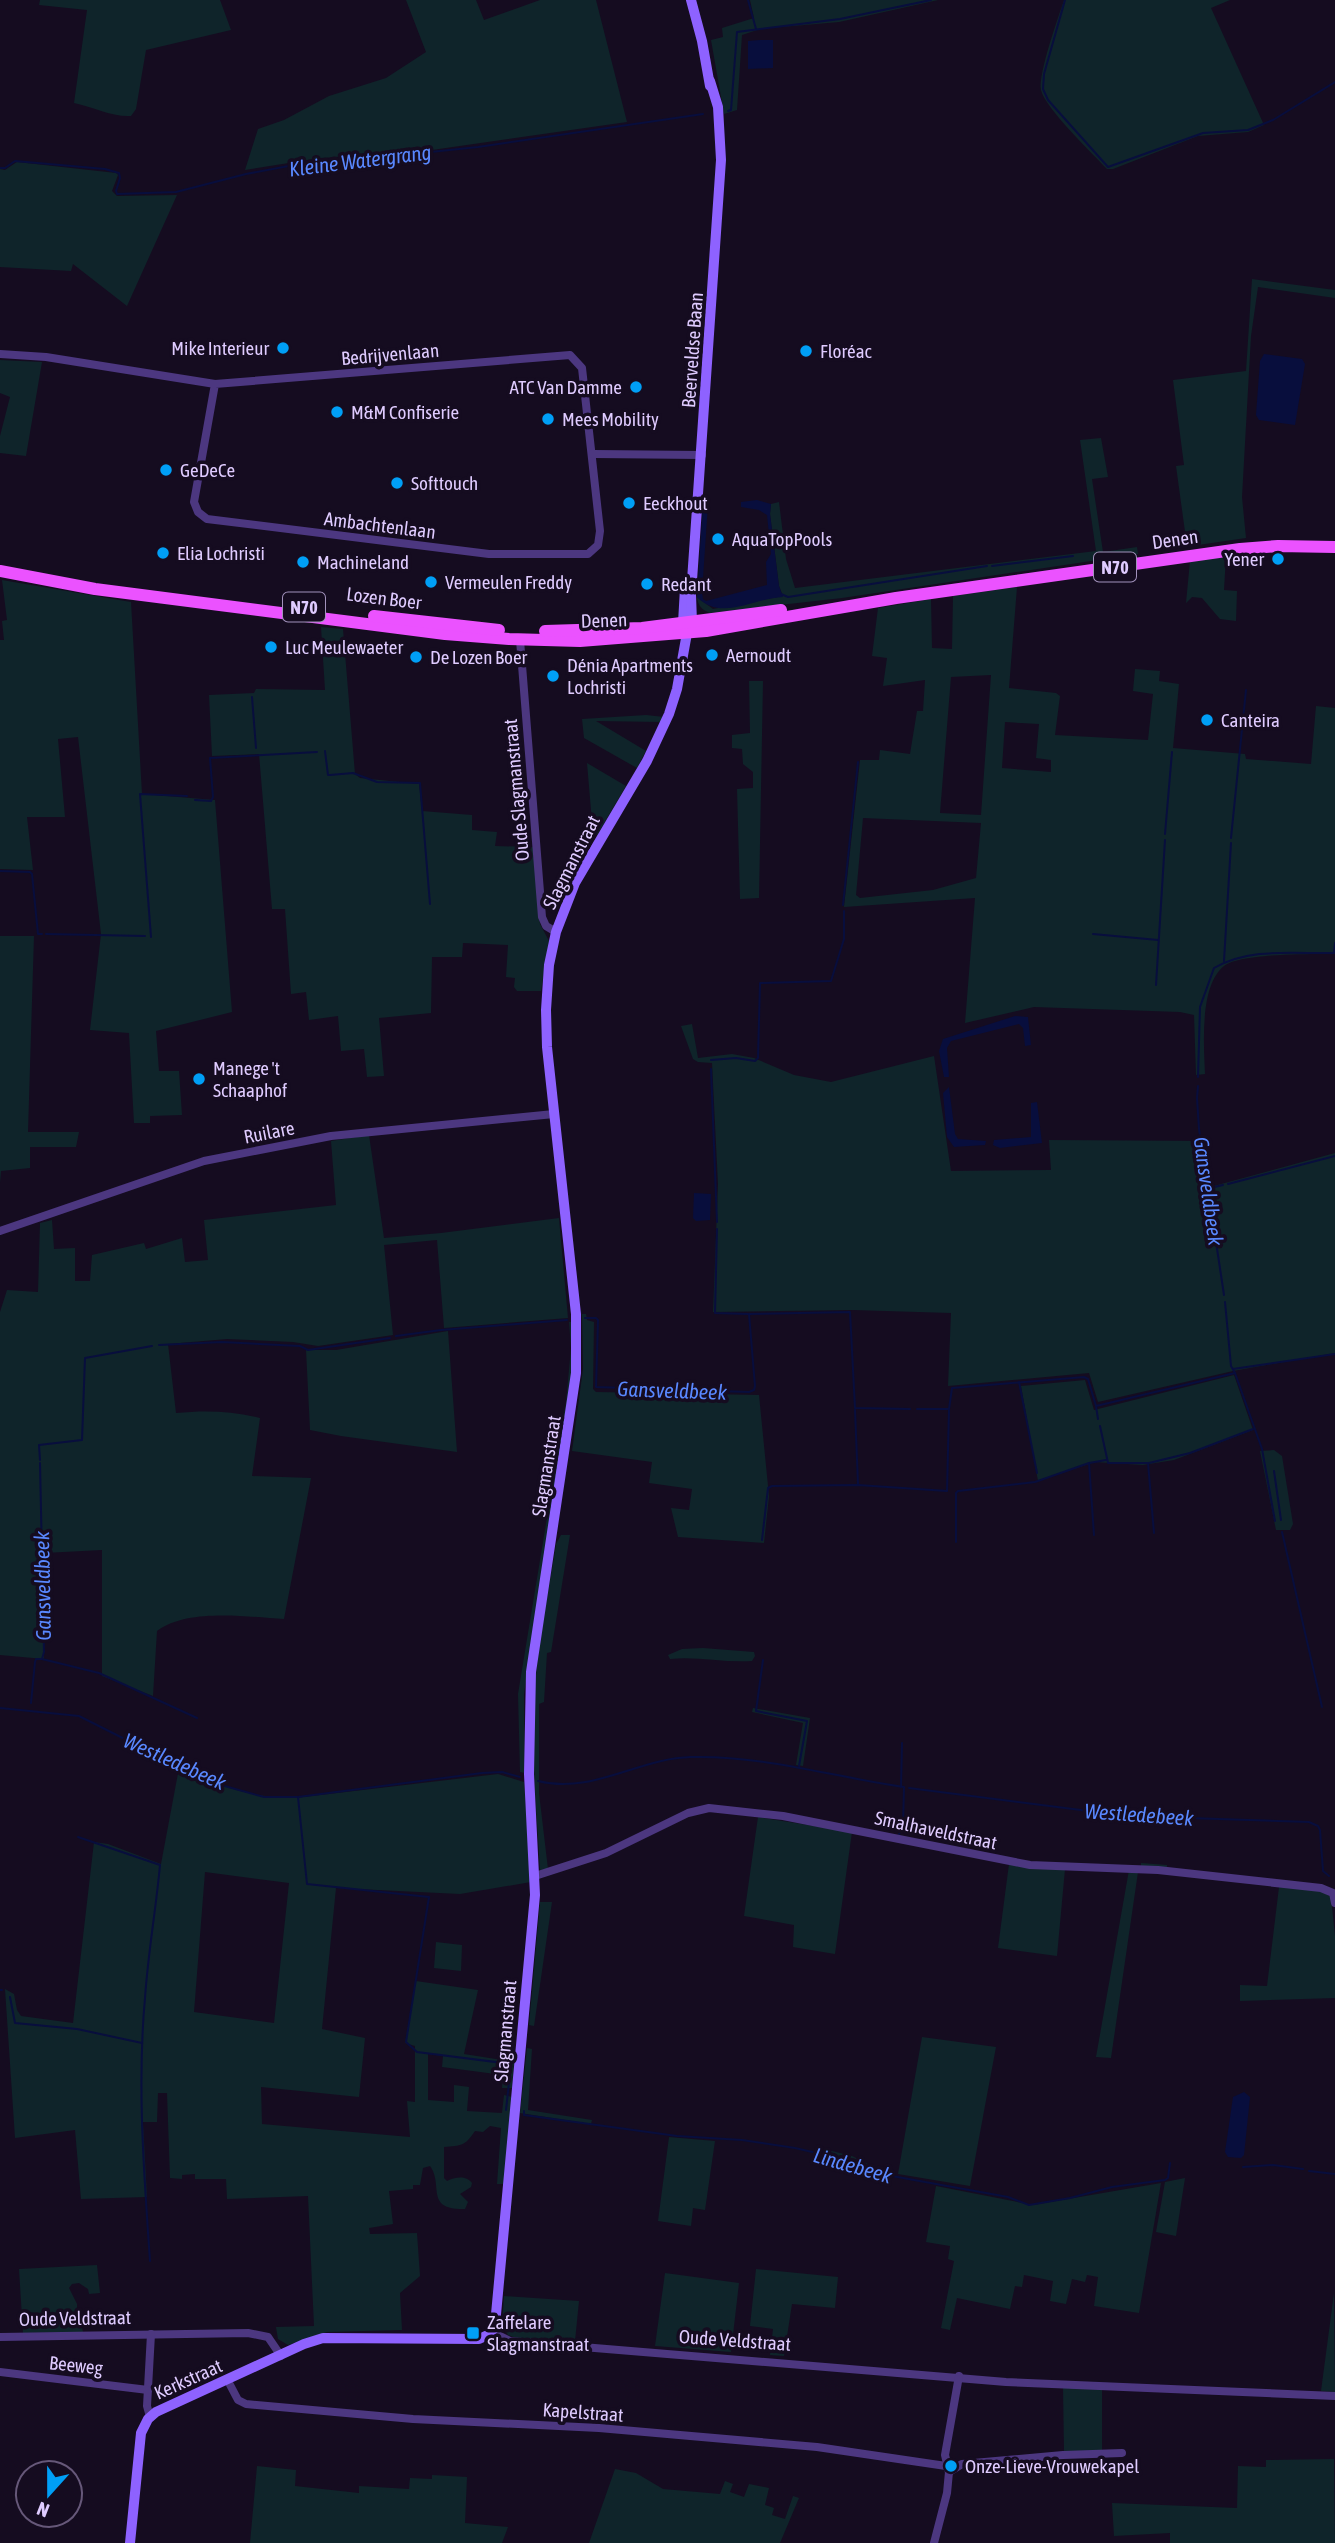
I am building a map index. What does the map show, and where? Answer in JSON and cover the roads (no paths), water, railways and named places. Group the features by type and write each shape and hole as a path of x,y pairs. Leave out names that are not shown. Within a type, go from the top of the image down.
{"main road":[{"name":"Beerveldse Baan","path":"687,626 692,583 715,170 710,81 691,0"},
{"name":"Denen","path":"520,640 606,640 837,603 896,598 1240,549 1335,547"},
{"name":"Lozen Boer","path":"0,562 97,581 481,629 610,631 687,626"},
{"name":"Lozen Boer","path":"0,571 95,589 445,634 520,640"},
{"name":"Slagmanstraat","path":"492,2332 497,2310 535,1876 528,1774 531,1681 576,1373 576,1314 554,1114 546,1010 550,965 556,932 586,863 661,734 677,688 687,626"},
{"name":"Oude Veldstraat","path":"281,2356 323,2339 479,2339 492,2332"},
{"name":"Kerkstraat","path":"130,2543 141,2433 150,2417 281,2356"}],"street":[{"name":"Bedrijvenlaan","path":"0,354 46,358 215,384 570,355 582,368 593,454"},
{"name":"Ambachtenlaan","path":"215,384 194,502 198,512 207,519 489,554 588,554 594,550 600,538 593,454"},
{"path":"593,454 699,455"},
{"name":"Oude Slagmanstraat","path":"520,640 542,917 546,926 556,932"},
{"name":"Ruilare","path":"0,1231 204,1161 331,1136 554,1114"},
{"name":"Smalhaveldstraat","path":"535,1876 606,1853 688,1813 709,1808 783,1816 1030,1865 1158,1870 1321,1888 1330,1890 1335,1903"},
{"name":"Oude Veldstraat","path":"492,2332 510,2340 1006,2382 1335,2396"},
{"name":"Oude Veldstraat","path":"150,2417 147,2406 151,2334"},
{"name":"Oude Veldstraat","path":"0,2337 263,2334 272,2341 281,2356"},
{"name":"Beeweg","path":"0,2370 62,2381 148,2390"},
{"path":"934,2543 947,2493 948,2469 945,2455 959,2376"},
{"name":"Kapelstraat","path":"228,2381 238,2400 246,2404 413,2419 598,2428 817,2447 948,2469 962,2464 1122,2453"}],"waterway":[{"path":"748,0 756,29"},
{"name":"Kleine Watergrang","path":"728,111 731,110 737,32 840,19 931,0"},
{"name":"Kleine Watergrang","path":"1065,0 1044,74 1043,89 1048,100 1108,167 1203,133 1248,130 1273,120 1335,82"},
{"name":"Kleine Watergrang","path":"0,168 5,168 15,161 105,169 119,173 117,194 176,192 246,174 310,162 478,147 703,114"},
{"path":"992,566 1073,556"},
{"path":"781,594 788,597 987,566"},
{"path":"1231,838 1246,690"},
{"path":"252,697 256,748"},
{"path":"325,751 328,775 353,773 377,782 420,783 430,904"},
{"path":"195,800 211,801 213,797 210,758 317,752"},
{"path":"1165,834 1172,752"},
{"path":"843,905 858,762"},
{"path":"151,937 140,794 187,796"},
{"path":"1156,985 1165,840"},
{"path":"1224,961 1231,843"},
{"path":"0,871 32,874 38,934 42,934"},
{"path":"711,1060 736,1058 755,1061 758,1058 760,983 831,981 844,939 844,911"},
{"path":"46,934 145,936"},
{"path":"1093,934 1158,940"},
{"path":"1334,953 1335,943"},
{"name":"Gansveldbeek","path":"1198,1077 1200,1007 1214,968 1228,961 1258,954 1335,953"},
{"path":"711,1069 717,1222"},
{"name":"Gansveldbeek","path":"1198,1086 1199,1129 1224,1295"},
{"path":"1228,1184 1335,1156"},
{"path":"1210,1188 1223,1185"},
{"path":"717,1229 715,1313 748,1314"},
{"name":"Gansveldbeek","path":"1225,1302 1231,1366 1262,1449 1275,1521"},
{"name":"Gansveldbeek","path":"585,1318 598,1320 596,1387 749,1392 754,1390 755,1386 749,1314 850,1312 855,1408 910,1409"},
{"name":"Gansveldbeek","path":"396,1336 567,1320"},
{"name":"Gansveldbeek","path":"159,1345 222,1342 300,1346 308,1350 390,1338"},
{"name":"Gansveldbeek","path":"40,1460 39,1445 82,1440 85,1358 152,1346"},
{"path":"1233,1369 1335,1354"},
{"name":"Gansveldbeek","path":"917,1409 949,1409 952,1388 1084,1377 1088,1379 1096,1406 1235,1373"},
{"path":"1019,1382 1037,1473"},
{"path":"1096,1406 1098,1419"},
{"path":"855,1410 858,1484"},
{"path":"762,1540 768,1488 772,1486 858,1485 947,1491 949,1410"},
{"path":"1100,1426 1108,1463 1148,1463 1154,1533"},
{"path":"1149,1463 1190,1453 1253,1429"},
{"path":"1094,1535 1089,1463 1106,1460"},
{"name":"Gansveldbeek","path":"31,1703 35,1662 36,1659 42,1659 44,1652 40,1463"},
{"path":"956,1542 958,1491 1035,1482 1089,1463"},
{"path":"1274,1471 1281,1520"},
{"path":"1282,1532 1322,1707"},
{"path":"42,1659 99,1673 197,1718"},
{"path":"763,1660 756,1711 807,1721 799,1766"},
{"name":"Westledebeek","path":"0,1708 79,1716 190,1772 221,1785 264,1797 298,1797 482,1773 502,1772 520,1777"},
{"path":"901,1787 902,1743"},
{"name":"Westledebeek","path":"538,1781 558,1784 596,1780 672,1759 745,1759 904,1787 903,1828 899,1834"},
{"name":"Westledebeek","path":"909,1788 1128,1816 1309,1822 1320,1830 1323,1871 1329,1876"},
{"name":"Lindebeek","path":"298,1797 307,1884 429,1897 406,2042 417,2052 511,2064 506,2110"},
{"path":"78,1837 160,1865 146,1981 142,2064 142,2130 150,2261"},
{"path":"10,1997 15,2023 77,2029 142,2043"},
{"name":"Lindebeek","path":"524,2111 524,2115 677,2136 742,2140 795,2148 881,2174 1008,2197 1029,2205 1112,2187 1165,2180 1168,2178 1170,2163"},
{"name":"Lindebeek","path":"1243,2167 1273,2165 1303,2169"},
{"name":"Lindebeek","path":"1309,2171 1335,2174"}],"place":[{"name":"Mike Interieur","path":"283,348"},
{"name":"Floréac","path":"806,351"},
{"name":"ATC Van Damme","path":"636,387"},
{"name":"M&M Confiserie","path":"337,412"},
{"name":"Mees Mobility","path":"548,419"},
{"name":"GeDeCe","path":"166,470"},
{"name":"Softtouch","path":"397,483"},
{"name":"Eeckhout","path":"629,503"},
{"name":"AquaTopPools","path":"718,539"},
{"name":"Elia Lochristi","path":"163,553"},
{"name":"Yener","path":"1278,559"},
{"name":"Machineland","path":"303,562"},
{"name":"Vermeulen Freddy","path":"431,582"},
{"name":"Redant","path":"647,584"},
{"name":"Luc Meulewaeter","path":"271,647"},
{"name":"Aernoudt","path":"712,655"},
{"name":"De Lozen Boer","path":"416,657"},
{"name":"Dénia Apartments Lochristi","path":"553,676"},
{"name":"Canteira","path":"1207,720"},
{"name":"Manege 't Schaaphof","path":"199,1079"},
{"name":"Zaffelare Slagmanstraat","path":"473,2333"},
{"name":"Onze-Lieve-Vrouwekapel","path":"951,2466"}]}
